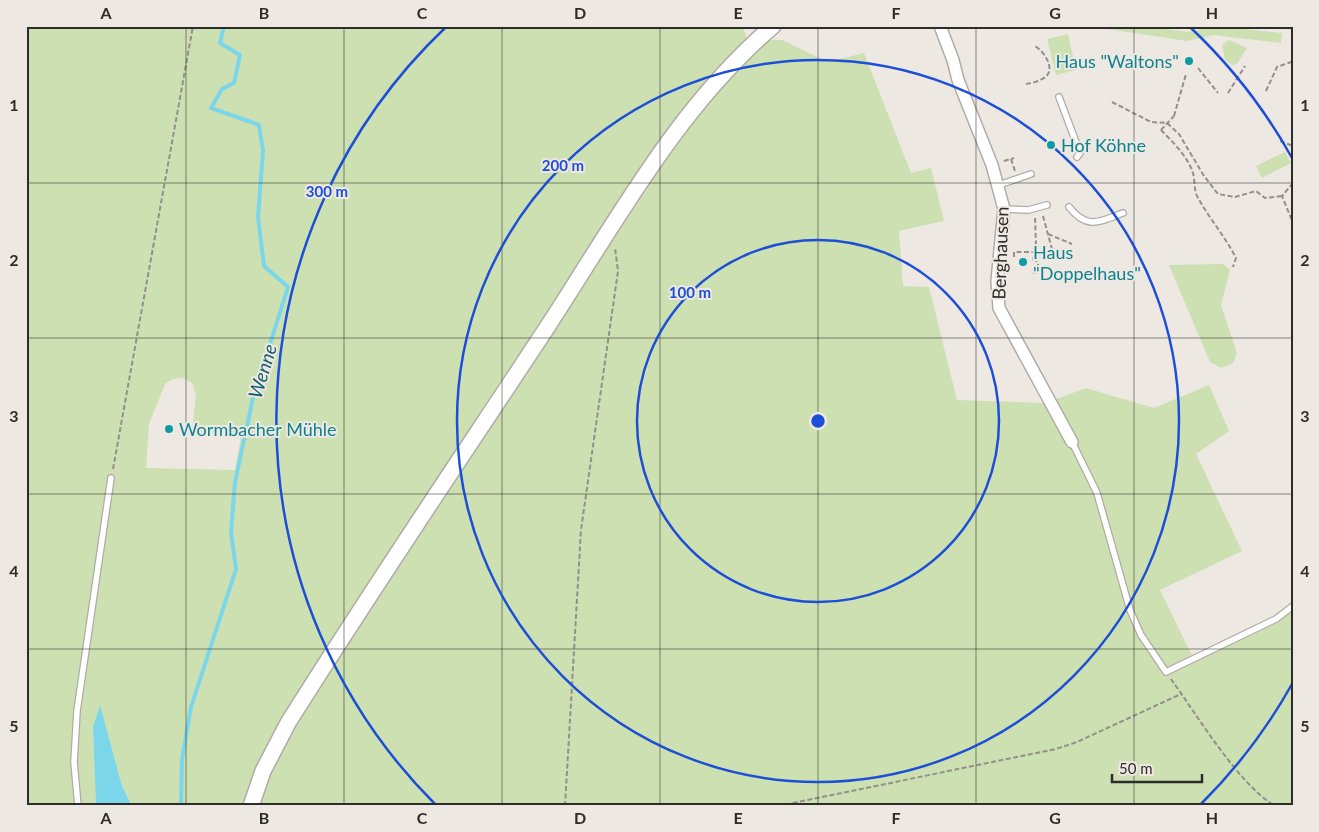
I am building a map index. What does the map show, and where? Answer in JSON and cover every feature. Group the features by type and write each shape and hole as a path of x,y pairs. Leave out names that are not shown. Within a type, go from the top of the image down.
{"street":[{"path":"251,806 263,771 288,723 604,238 688,115 751,45 773,26"},
{"name":"Berghausen","path":"940,26 953,60 958,80 999,185 1004,209 997,281 999,308 1072,442"}],"lane":[{"path":"1059,97 1080,153 1077,157"},
{"path":"999,185 1031,174"},
{"path":"1070,206 1078,219 1089,222 1123,213"},
{"path":"1004,209 1040,207"},
{"path":"1072,442 1097,493 1130,610 1141,635 1166,672 1270,622 1293,606"},
{"path":"78,806 74,762 77,712 111,478"}],"path":[{"path":"111,478 193,26"},
{"path":"1026,84 1043,79 1049,73 1050,68 1045,55 1035,46"},
{"path":"1266,92 1277,67 1291,62"},
{"path":"1228,93 1245,66"},
{"path":"1198,68 1218,93"},
{"path":"1186,74 1174,116 1161,130 1176,144 1192,169 1196,182 1196,194 1227,240 1236,258 1233,267"},
{"path":"1112,102 1151,122 1167,123 1179,134 1204,176 1218,194 1235,197 1256,191 1265,198 1282,196 1293,183"},
{"path":"1280,141 1293,146"},
{"path":"1011,159 1018,178"},
{"path":"1282,196 1293,223"},
{"path":"1040,207 1053,253"},
{"path":"1033,273 1038,271 1038,264 1033,258 1040,207"},
{"path":"1048,234 1072,244"},
{"path":"565,806 582,530 618,271 616,251 604,238"},
{"path":"1014,257 1014,252 1035,252"},
{"path":"1166,672 1242,777 1262,798 1274,805 1280,806"},
{"path":"778,806 1056,749 1077,742 1181,694"}],"green space":[{"path":"26,26 743,26 747,40 782,40 828,62 864,53 911,173 931,168 944,221 899,231 903,286 929,287 957,400 1045,403 1086,388 1154,408 1209,385 1229,431 1196,454 1242,551 1160,590 1195,662 1275,624 1293,611 1293,806 132,806 122,786 100,706 93,727 96,806 26,806","holes":["183,378 192,383 196,395 192,432 241,437 235,470 146,468 149,424 165,384 173,379"]},
{"path":"1087,26 1144,26 1187,32 1217,26 1282,33 1281,43 1214,35 1187,41"},
{"path":"1245,26 1293,26 1293,30"},
{"path":"1068,34 1076,70 1056,75 1047,39"},
{"path":"1229,40 1247,48 1237,64 1232,65 1225,60 1222,45"},
{"path":"1285,152 1291,163 1262,178 1256,166"},
{"path":"1223,264 1230,270 1221,305 1237,353 1233,363 1221,368 1210,362 1169,265"}],"water":[{"path":"100,705 122,786 132,806 96,806 93,727"}],"waterway":[{"name":"Wenne","path":"181,806 182,759 191,707 236,569 231,532 235,482 253,398 288,287 264,266 258,217 263,151 259,125 211,108 222,89 234,83 240,55 220,43 224,26"}],"place":[{"name":"Haus \"Waltons\"","path":"1189,61"},
{"name":"Hof Köhne","path":"1051,145"},
{"name":"Haus \"Doppelhaus\"","path":"1023,262"},
{"name":"Wormbacher Mühle","path":"169,429"}]}
